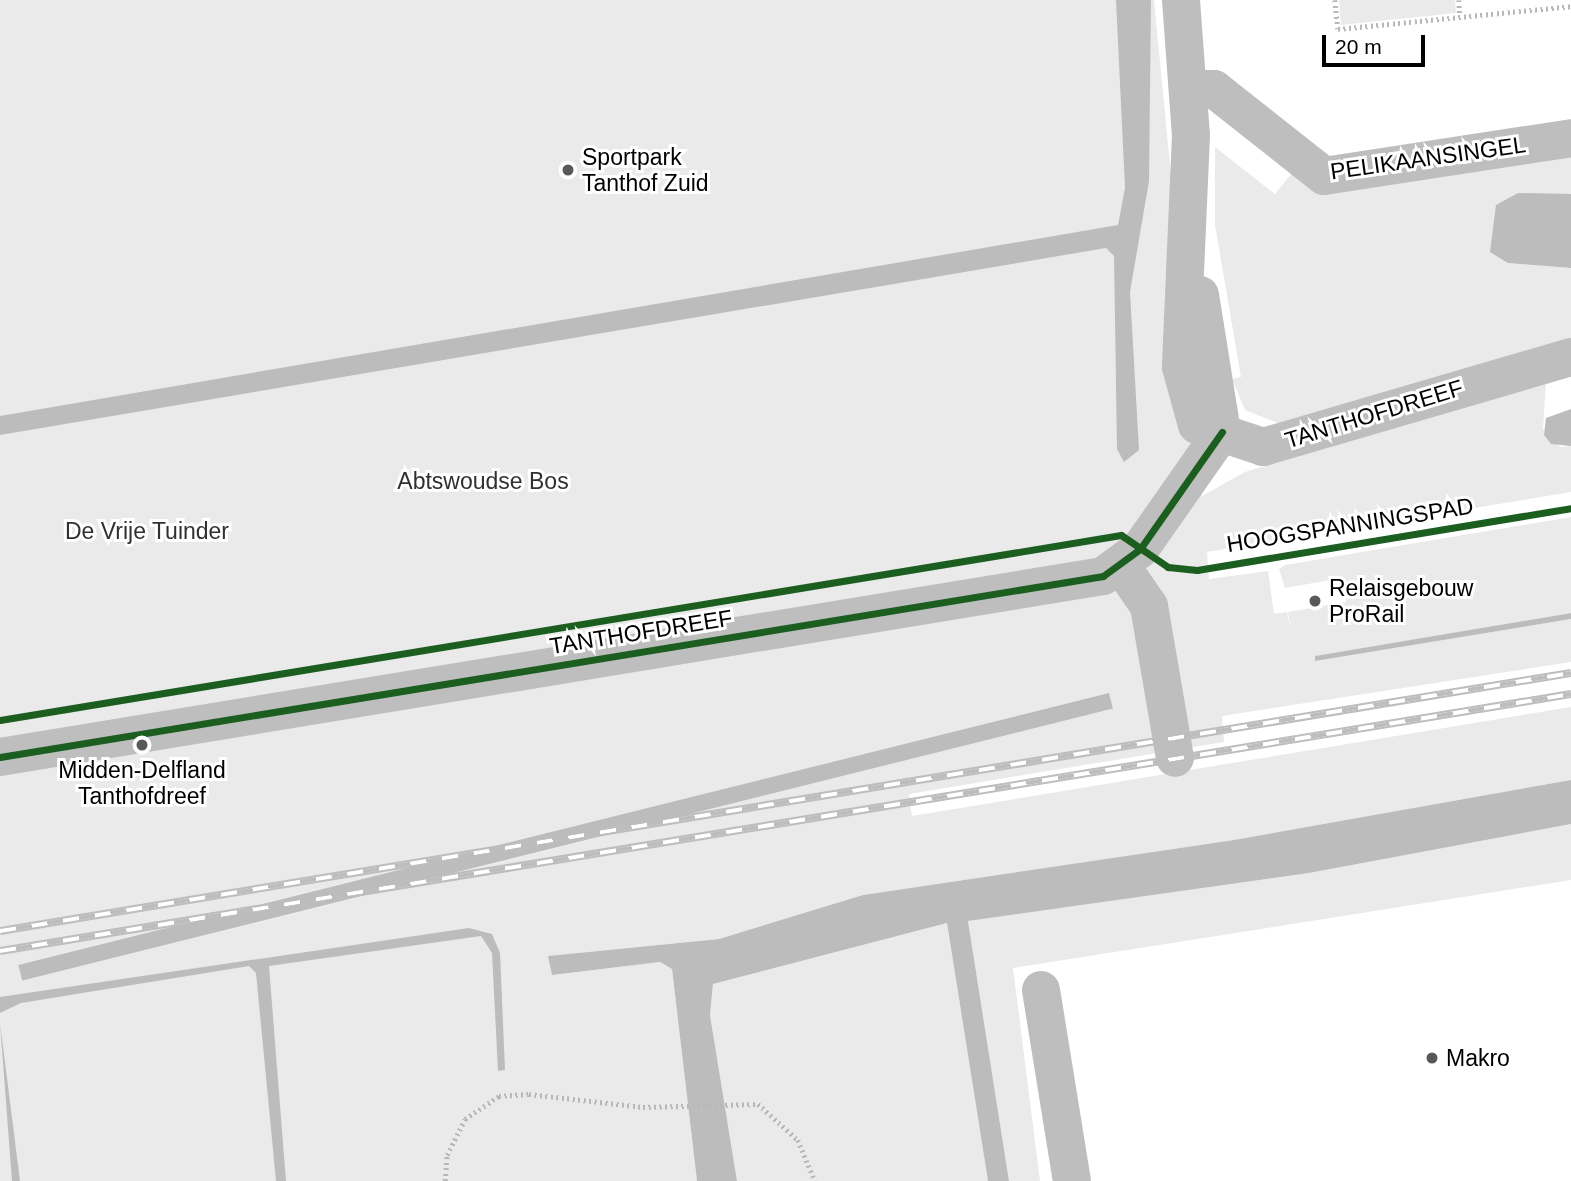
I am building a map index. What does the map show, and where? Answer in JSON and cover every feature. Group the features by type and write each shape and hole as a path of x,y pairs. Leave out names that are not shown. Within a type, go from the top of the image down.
{"street":[{"path":"1181,0 1188,89 1189,234 1181,367 1197,425 1222,432"},
{"name":"PELIKAANSINGEL","path":"1188,89 1214,89 1324,176 1571,138"},
{"name":"TANTHOFDREEF","path":"0,757 1104,576 1140,549 1222,432 1263,447 1571,357"},
{"path":"1121,564 1149,606 1175,758"},
{"path":"1041,990 1072,1181"}],"path":[{"path":"1335,0 1338,29 1571,6"},
{"path":"1459,0 1460,17"},
{"path":"445,1181 456,1133 499,1096 561,1095 685,1107 743,1100 785,1124 815,1181"}],"green space":[{"name":"Abtswoudse Bos","path":"0,0 1154,0 1202,496 1245,472 1546,382 1543,429 1560,447 1571,446 1571,492 1207,552 1209,579 1268,571 1274,614 1287,612 1291,631 1288,612 1346,602 1342,578 1285,588 1279,569 1285,565 1571,517 1571,613 1315,656 1315,661 1571,619 1571,662 1222,716 1224,742 909,794 912,816 1571,707 1571,780 1234,840 863,895 719,939 549,956 552,975 660,962 672,969 697,1181 0,1181"},
{"path":"1339,0 1455,0 1456,13 1341,25"},
{"path":"1571,144 1571,194 1564,194 1508,263 1571,268 1571,338 1278,423 1245,410 1232,379 1241,377 1215,225 1215,147 1275,194 1292,173"},
{"path":"1571,824 1571,880 1013,968 1040,1181 1009,1181 968,921 1309,873"},
{"path":"947,923 988,1181 737,1181 710,1015 713,984"}],"shaded area":[{"path":"1116,0 1151,0 1149,181 1130,292 1139,450 1124,462 1117,449 1114,256 1106,248 0,435 0,416 1118,225 1125,188"},
{"path":"1518,193 1571,194 1571,268 1508,263 1490,252 1496,205"},
{"path":"1571,409 1571,446 1551,444 1544,435 1546,418"},
{"path":"1571,613 1571,619 1315,661 1315,656"},
{"path":"1109,693 1113,709 22,980 18,965"},
{"path":"1571,780 1571,824 1309,873 968,921 1009,1181 988,1181 947,923 713,984 710,1015 737,1181 697,1181 672,969 660,962 552,975 548,956 719,939 863,895 1234,840"},
{"path":"469,928 492,934 500,953 505,1070 498,1071 492,953 481,936 269,966 286,1181 276,1181 256,973 249,966 21,1003 0,1013 0,997"},
{"path":"0,1023 20,1181 12,1181"}],"railway":[{"path":"0,931 1571,673"},
{"path":"0,951 1571,694"}],"cycle path":[{"path":"0,757 1103,576 1140,549 1222,432"},
{"name":"HOOGSPANNINGSPAD","path":"0,720 1121,535 1168,567 1197,570 1571,508"}],"place":[{"name":"Sportpark Tanthof Zuid","path":"568,170"},
{"name":"Relaisgebouw ProRail","path":"1315,601"},
{"name":"Midden-Delfland Tanthofdreef","path":"142,745"},
{"name":"Makro","path":"1432,1058"}],"park label":[{"name":"De Vrije Tuinder","path":"147,531"}]}
